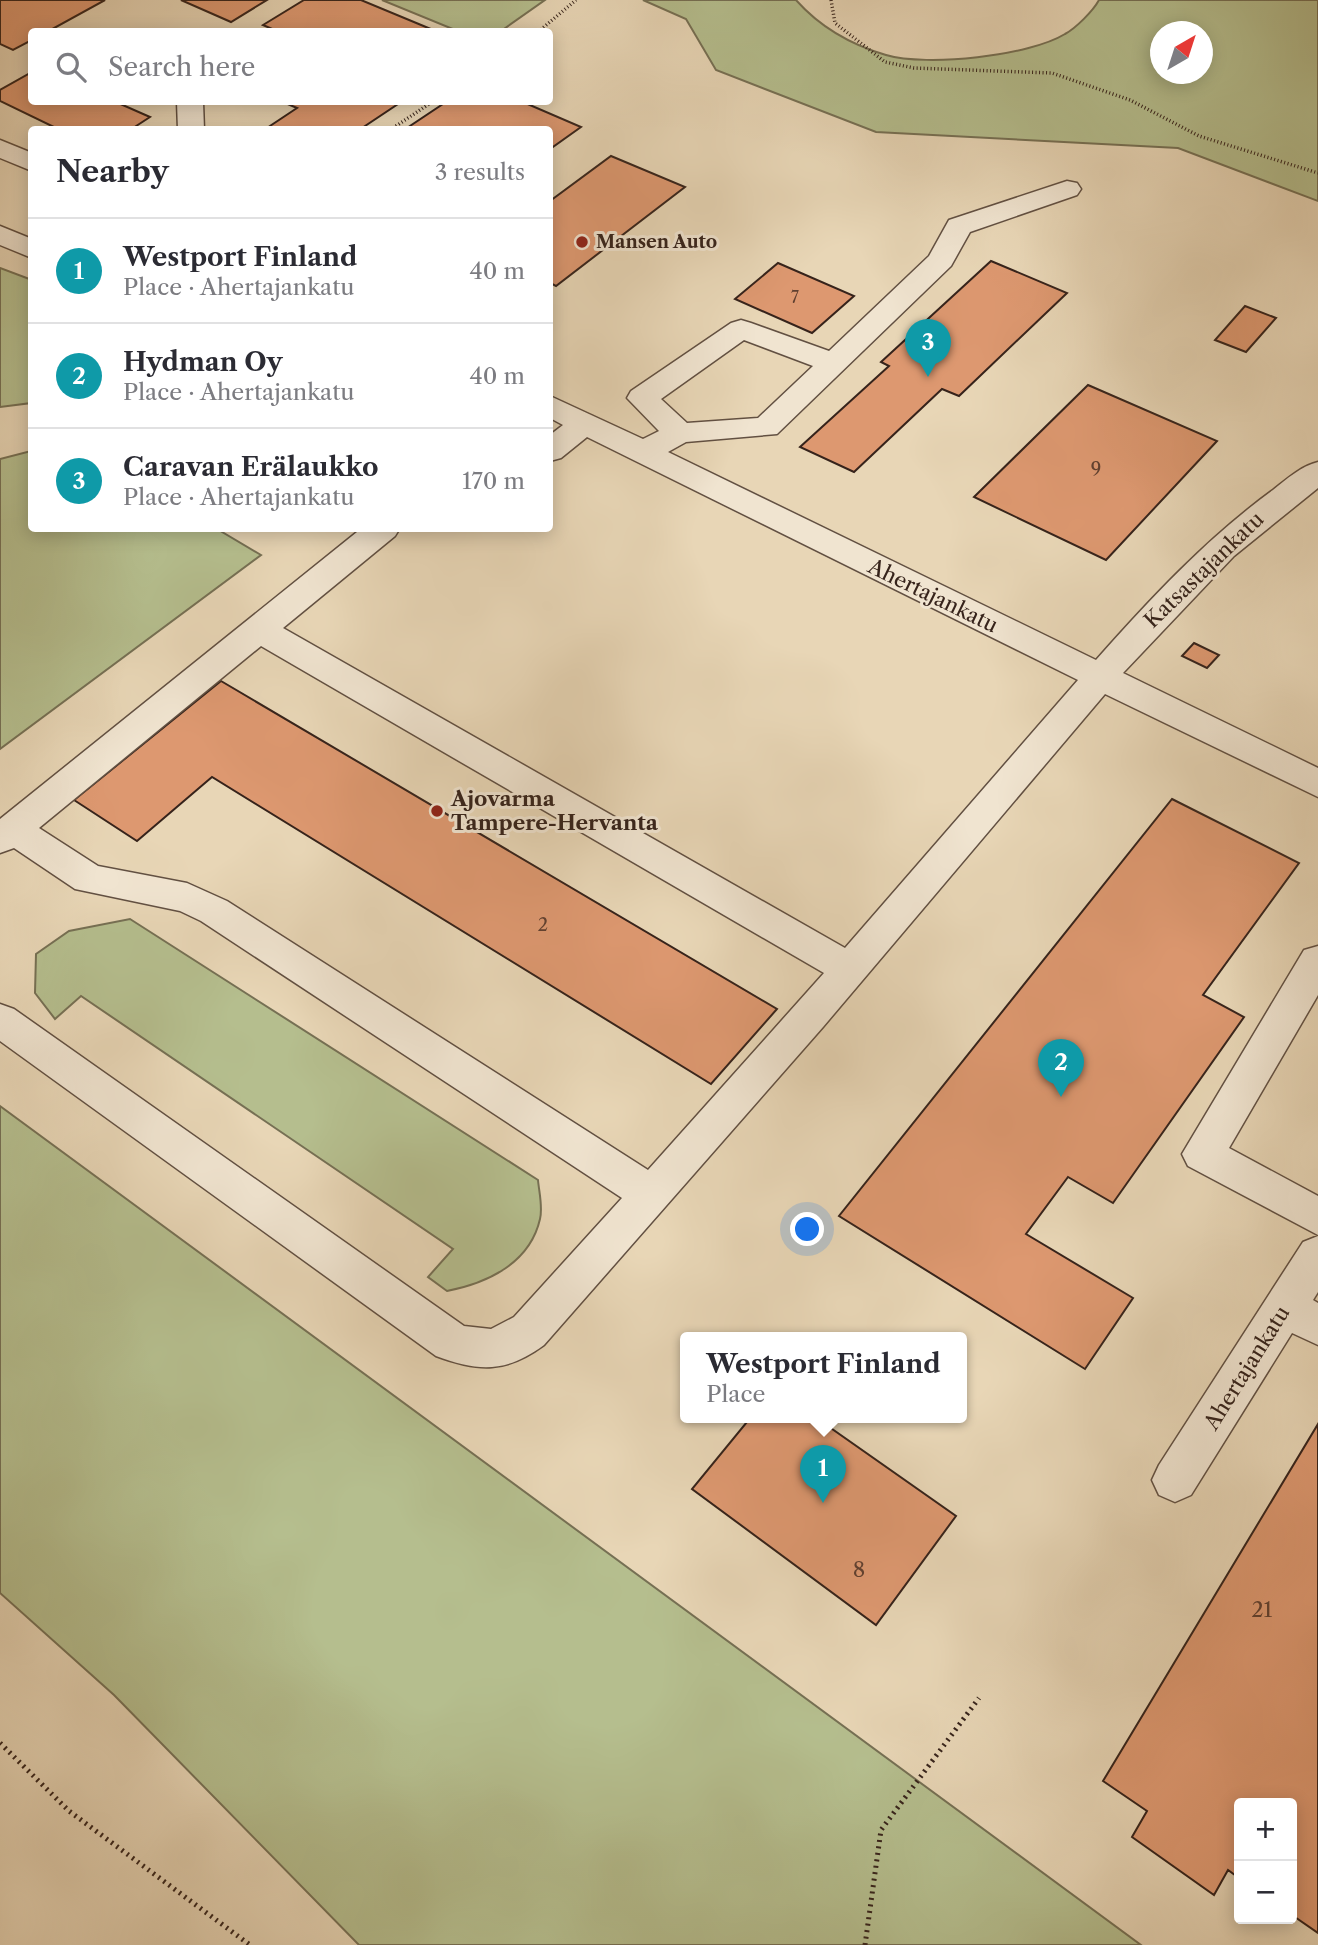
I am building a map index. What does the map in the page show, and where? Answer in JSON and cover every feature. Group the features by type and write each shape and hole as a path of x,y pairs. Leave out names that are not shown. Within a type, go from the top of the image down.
{"street":[{"path":"190,105 191,126"},
{"path":"0,148 28,161"},
{"path":"643,452 680,433 766,427 941,260 959,226 1067,189"},
{"path":"0,234 28,248"},
{"path":"680,433 642,398 741,329 834,363"},
{"name":"Ahertajankatu","path":"553,408 1318,784"},
{"path":"553,449 584,423"},
{"name":"Katsastajankatu","path":"0,1020 451,1342 471,1349 494,1350 512,1344 529,1331 652,1195 1148,624 1271,504 1318,472"},
{"path":"379,532 6,834 88,879 114,887 152,889 187,898 214,911 652,1195"},
{"path":"258,629 849,970"},
{"path":"1318,961 1203,1154 1318,1217"},
{"name":"Ahertajankatu","path":"1175,1480 1301,1316 1318,1255"}],"path":[{"path":"543,28 576,0"},
{"path":"831,0 835,23 885,62 914,68 1052,73 1130,100 1199,136 1318,173"},
{"path":"396,126 428,105"},
{"path":"865,1945 881,1830 979,1698"},
{"path":"0,1743 69,1811 250,1945"}],"green space":[{"path":"382,0 545,0 505,28 450,28"},
{"path":"643,0 796,0 826,27 849,40 886,55 926,60 977,57 1049,42 1074,28 1099,0 1318,0 1318,201 1178,148 876,132 716,70 686,19"},
{"path":"0,268 28,278 28,403 0,407"},
{"path":"28,452 28,532 222,532 261,555 0,749 0,459"},
{"path":"130,919 538,1180 541,1214 527,1248 517,1259 492,1276 447,1291 428,1277 453,1249 81,996 55,1019 35,993 36,954 69,931"},
{"path":"0,1106 1141,1945 359,1945 114,1695 0,1593"}],"building":[{"path":"0,0 105,0 54,28 28,28 28,42 13,50 0,44"},
{"path":"181,0 267,0 231,22"},
{"path":"304,0 361,0 428,28 270,28 263,25"},
{"path":"28,74 28,105 123,105 150,117 136,126 52,126 0,101 0,90"},
{"path":"290,105 396,105 365,126 270,126 297,108"},
{"path":"442,105 530,105 581,127 553,147 553,126 410,126"},
{"name":"Mansen Auto","path":"611,156 685,187 556,286 553,284 553,199"},
{"path":"991,261 1067,293 959,396 942,389 854,472 800,447 889,366 881,362"},
{"path":"778,263 854,296 812,333 735,299"},
{"path":"1245,306 1276,318 1246,352 1215,340"},
{"path":"1088,385 1217,441 1106,560 974,497"},
{"path":"1194,643 1219,655 1207,668 1182,656"},
{"path":"221,681 777,1009 711,1084 212,777 137,841 74,800"},
{"path":"1172,799 1299,863 1203,995 1244,1017 1113,1203 1068,1177 1026,1234 1133,1298 1085,1369 839,1216"},
{"path":"746,1423 824,1423 956,1516 876,1625 692,1489"},
{"path":"1318,1424 1318,1933 1297,1918 1297,1798 1234,1798 1234,1874 1228,1870 1214,1895 1132,1837 1147,1811 1103,1781"}],"place":[{"name":"Mansen Auto","path":"582,242"},
{"name":"Caravan Erälaukko","path":"928,377"},
{"name":"Ajovarma Tampere-Hervanta","path":"437,811"},
{"name":"Hydman Oy","path":"1061,1097"},
{"name":"Westport Finland","path":"823,1503"}]}
